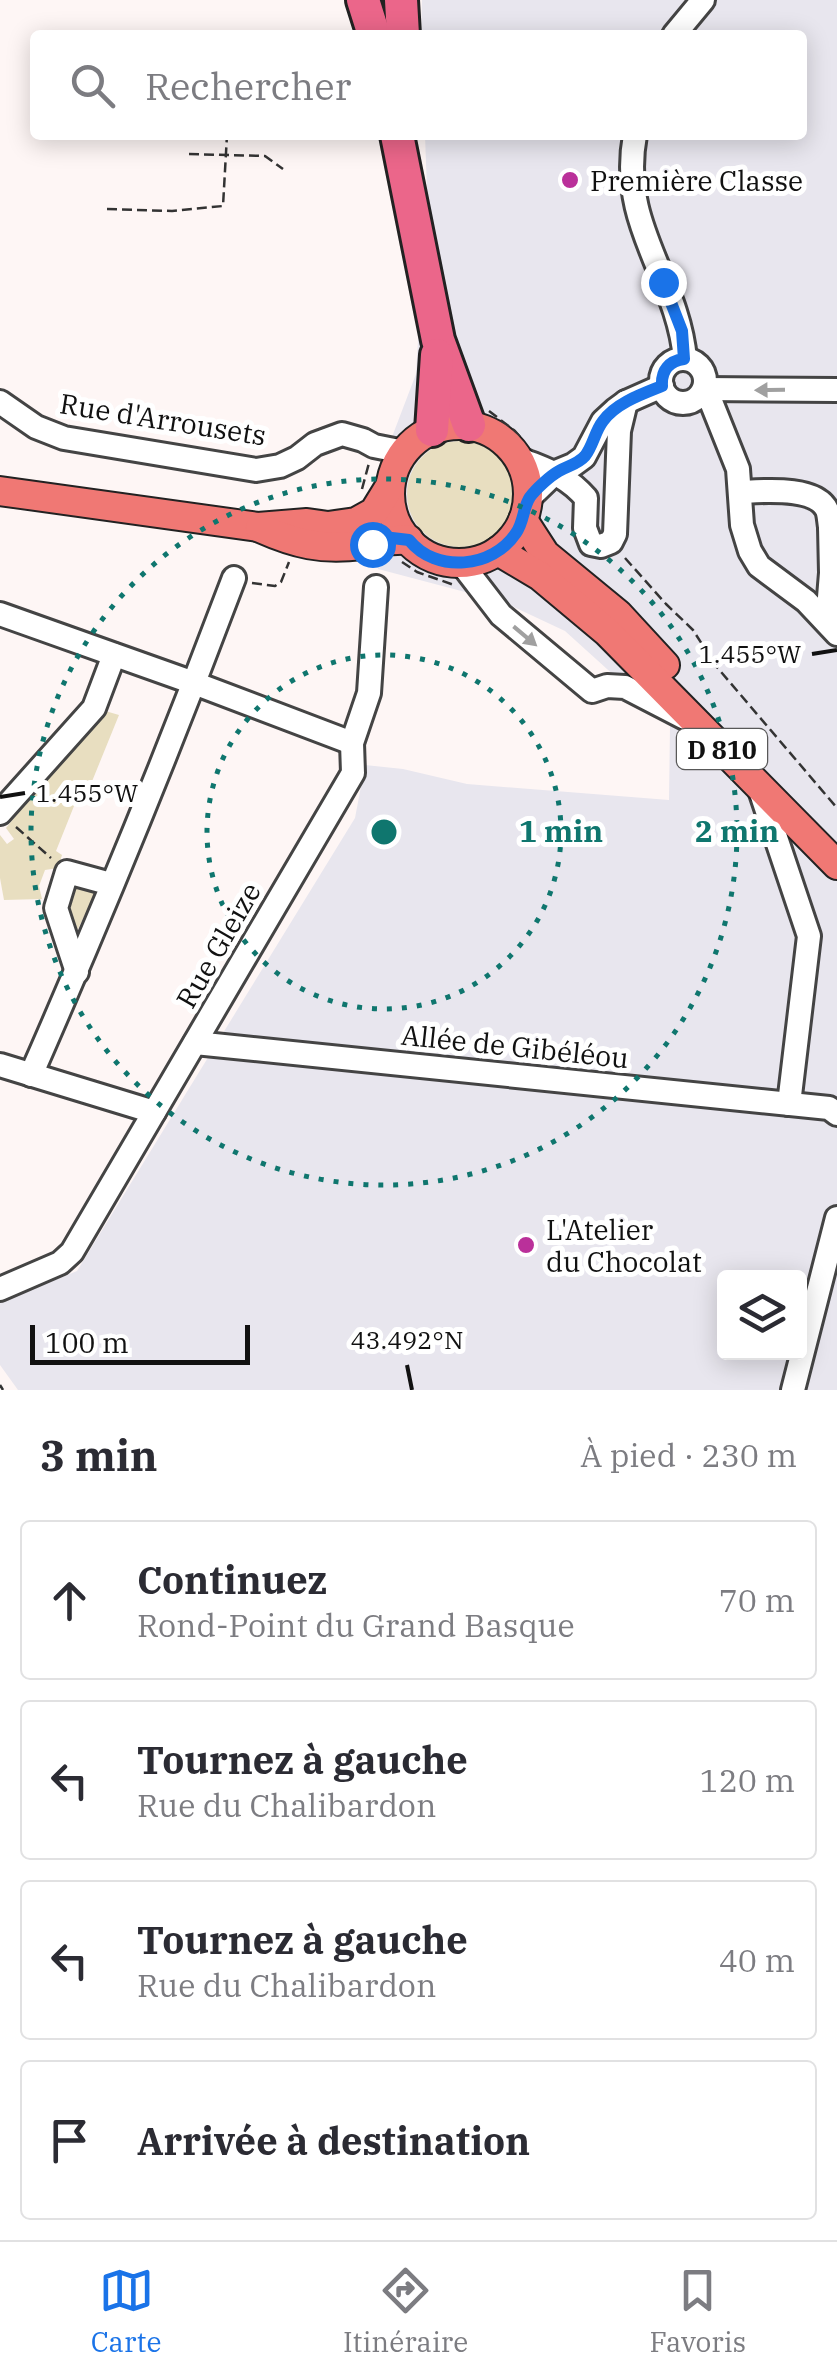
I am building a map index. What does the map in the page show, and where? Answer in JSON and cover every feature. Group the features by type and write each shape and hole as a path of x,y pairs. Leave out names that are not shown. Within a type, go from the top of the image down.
{"highway":[{"path":"366,0 374,30"},
{"path":"401,0 402,30"},
{"path":"398,140 438,340 469,425"},
{"path":"409,140 415,219"},
{"path":"432,430 438,340"}],"main road":[{"path":"0,491 258,527 306,523 328,526 356,522 374,512 396,471 416,439 450,425 469,425 505,442 518,458 526,477 526,510 517,532 498,551 461,562 434,558 415,548 399,528 392,510 396,471"},
{"name":"D 810","path":"526,510 544,554 618,614 837,842"},
{"path":"258,527 293,543 327,547 392,538 409,540"},
{"name":"D 810","path":"498,551 540,576 607,632 837,865"}],"street":[{"path":"678,30 703,0"},
{"path":"635,140 631,179 637,213 682,331 684,359"},
{"path":"699,394 704,373 699,366 684,359 666,367 662,386 676,402 699,394 837,390"},
{"path":"526,510 556,472 584,457 602,422 626,402 662,386"},
{"path":"699,394 721,423 738,468 742,525 758,566 806,601 832,628"},
{"name":"Rue d'Arrousets","path":"0,402 36,427 72,428 256,470 280,466 316,444 342,434 374,446 396,471"},
{"path":"518,458 556,472 574,484 586,498 585,528 591,544 611,542 615,534 619,431 626,402"},
{"path":"740,492 811,494 832,511 832,628"},
{"path":"461,562 501,615 592,691 607,686 624,687 700,727"},
{"path":"31,1075 194,683 241,580"},
{"name":"Rue Gleize","path":"4,1283 60,1264 72,1252 354,774 352,743 369,693 376,587"},
{"path":"0,640 8,617 352,743"},
{"path":"0,813 94,708 114,655"},
{"path":"759,786 809,936 789,1104"},
{"path":"76,972 56,908 67,872 111,884"},
{"name":"Allée de Gibéléou","path":"195,1043 833,1111"},
{"path":"0,1065 154,1112"},
{"path":"793,1390 837,1218"}],"path":[{"path":"106,209 223,206 227,140"},
{"path":"190,154 265,156 283,169"},
{"path":"611,542 693,630 716,666 837,808"},
{"path":"241,580 270,586 281,582 293,543"},
{"path":"0,813 67,872"}],"shaded area":[{"path":"422,0 837,0 837,1390 18,1390 0,1365 0,1303 77,1271 355,818 365,765 403,769 467,784 669,800 670,726 565,631 503,602 378,569 371,492 416,374 427,190 425,140 807,140 807,30 421,30"},
{"path":"460,441 480,445 497,457 509,474 513,494 509,514 497,531 480,543 460,547 440,543 423,531 411,514 407,494 411,474 423,457 440,445"},
{"path":"102,710 119,715 82,806 74,806 56,851 62,855 58,868 45,870 39,886 42,899 4,900 0,835 7,844 14,839 6,828"},
{"path":"75,884 96,887 96,892 75,935 67,909"}],"place":[{"name":"Première Classe","path":"570,180"},
{"name":"L'Atelier du Chocolat","path":"526,1245"}],"route":[{"path":"372,544 392,538 409,540 434,558 456,563 478,560 508,542 523,520 528,499 556,472 584,457 602,422 626,402 662,386 666,367 684,359 682,331 663,282"}]}
